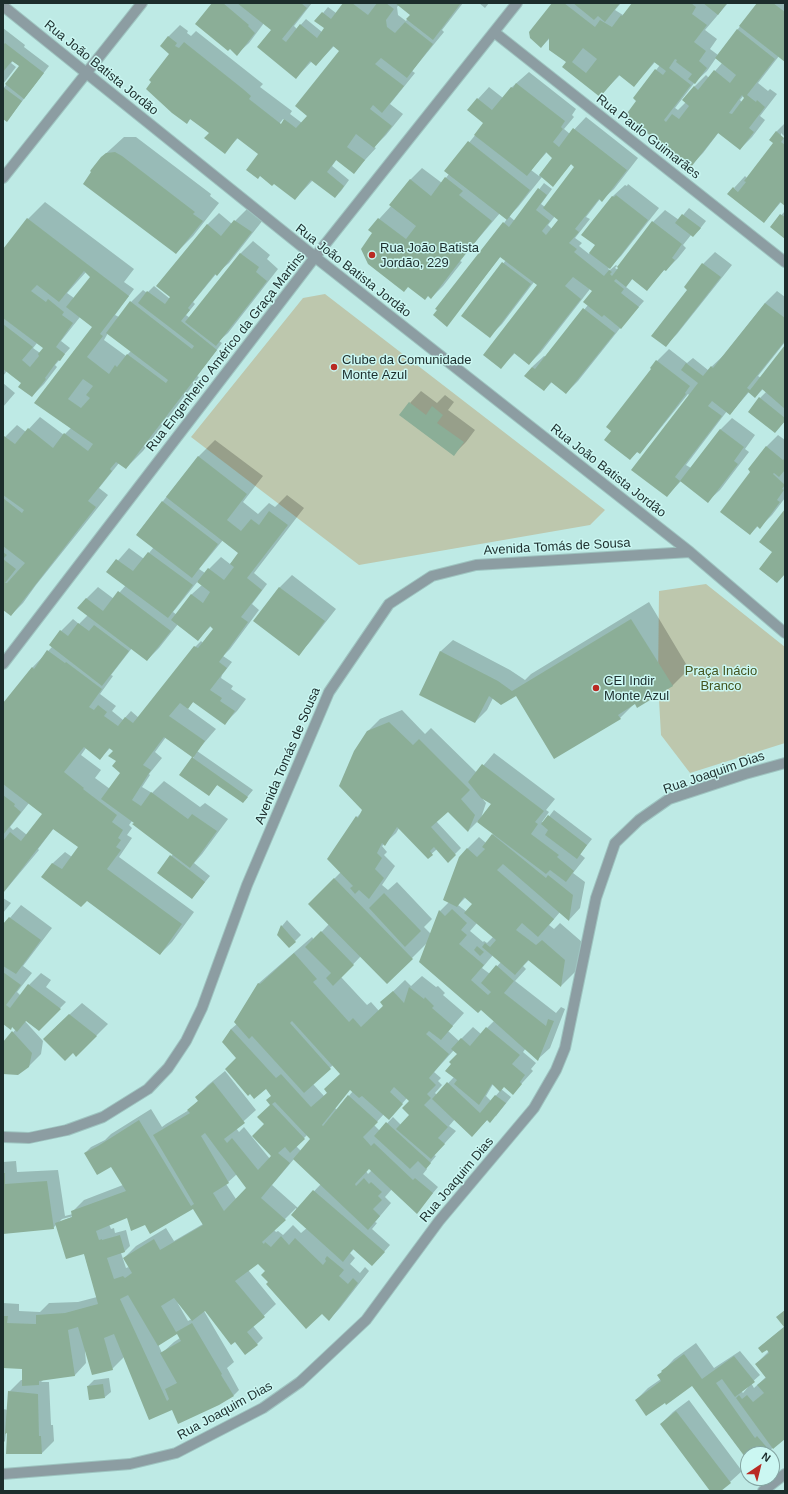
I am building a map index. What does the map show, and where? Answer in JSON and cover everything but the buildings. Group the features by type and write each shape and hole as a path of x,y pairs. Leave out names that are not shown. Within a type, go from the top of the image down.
{"street":[{"path":"3,178 142,3"},
{"name":"Rua Engenheiro Américo da Graça Martins","path":"3,664 315,258 517,3"},
{"name":"Rua João Batista Jordão","path":"3,6 315,258 690,552"},
{"name":"Rua Paulo Guimarães","path":"494,32 785,262"},
{"path":"690,552 785,632"},
{"name":"Avenida Tomás de Sousa","path":"3,1137 29,1138 67,1130 103,1117 148,1088 168,1068 186,1041 202,1008 247,885 329,692 389,604 432,576 476,565 690,552"},
{"name":"Rua Joaquim Dias","path":"3,1474 130,1464 176,1453 263,1408 300,1382 366,1320 440,1221 534,1108 556,1070 565,1048 596,898 615,843 639,820 669,799 745,774 785,763"},
{"path":"763,1491 785,1474"}],"green space":[{"name":"Clube da Comunidade Monte Azul","path":"325,294 605,510 590,525 359,565 191,437 303,298"},
{"name":"Praça Inácio Branco","path":"706,584 785,647 785,743 690,773 661,735 658,682 659,591"}],"place":[{"name":"Rua João Batista Jordão, 229","path":"372,255"},
{"name":"Clube da Comunidade Monte Azul","path":"334,367"},
{"name":"CEI Indir Monte Azul","path":"596,688"}]}
